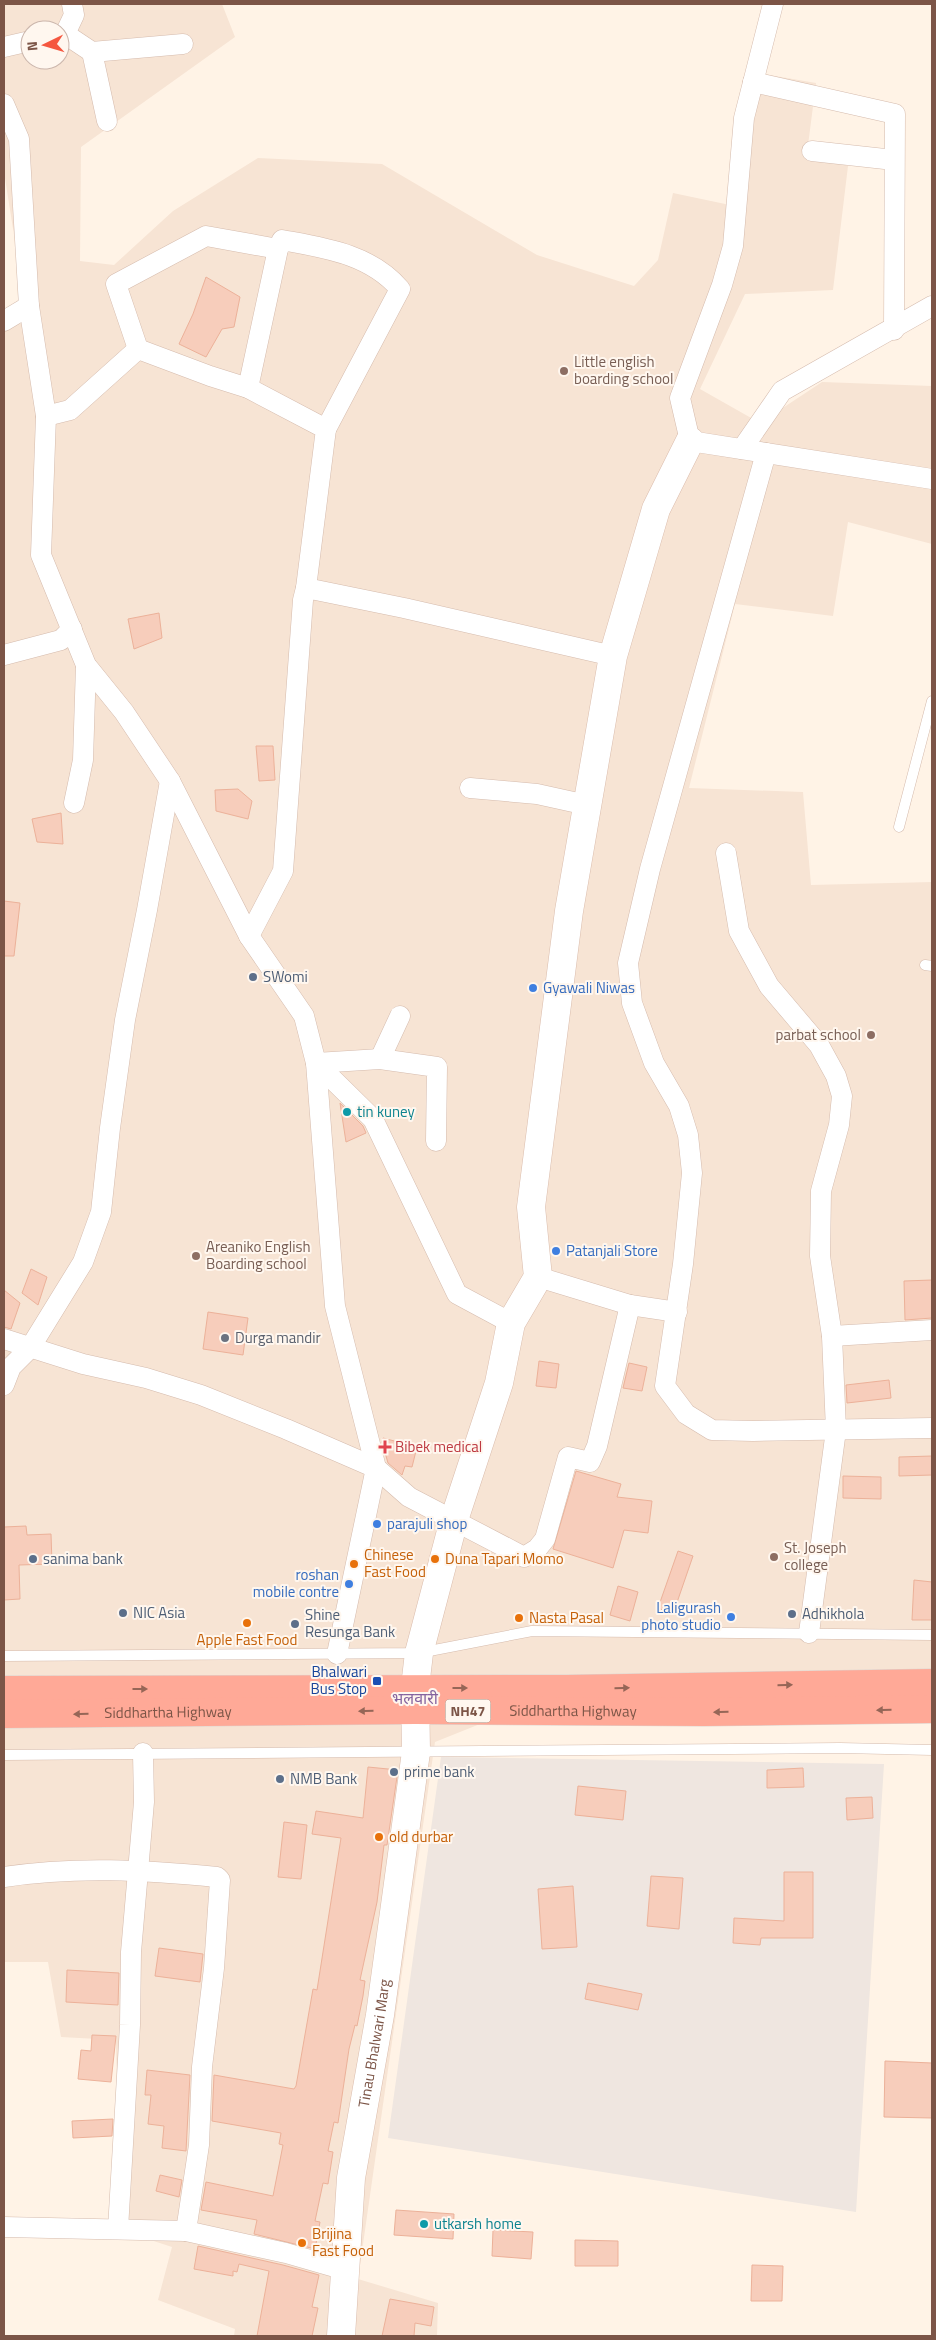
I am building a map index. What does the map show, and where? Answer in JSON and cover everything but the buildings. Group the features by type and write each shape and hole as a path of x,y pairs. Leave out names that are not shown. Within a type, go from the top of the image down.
{"highway":[{"name":"Siddhartha Highway","path":"4,1714 415,1699 568,1688 932,1683"},
{"name":"Siddhartha Highway","path":"4,1690 415,1699 704,1712 932,1709"}],"street":[{"path":"70,22 74,15 72,4"},
{"path":"677,1312 630,1305 538,1277 531,1207 569,911 612,656 656,509 690,441 680,398 722,285 733,246 744,118 773,4"},
{"path":"70,40 92,52 183,44"},
{"path":"4,47 20,44"},
{"path":"92,52 107,121"},
{"path":"753,82 895,114 894,330"},
{"path":"4,104 19,139 29,306 46,416 41,555 86,665 124,712 170,781 249,936 304,1016 316,1063 335,1306 376,1468 337,1654"},
{"path":"812,151 894,160"},
{"path":"138,349 116,284 206,236 278,249"},
{"path":"248,388 278,249 282,240 345,253 388,275 400,289 326,429 303,600 283,871 249,936"},
{"path":"4,321 29,306"},
{"path":"742,449 782,391 894,330 932,306"},
{"path":"46,416 70,410 138,349"},
{"path":"138,349 248,388 326,429"},
{"path":"690,441 932,479"},
{"path":"766,453 650,869 628,963 632,1003 654,1063 679,1106 688,1135 692,1173 677,1312 665,1386 686,1414 712,1430 932,1428"},
{"path":"306,588 404,608 612,656"},
{"path":"4,655 61,640 72,629"},
{"path":"74,803 83,760 86,665"},
{"path":"4,1385 11,1367 30,1348 83,1262 101,1212 125,1020 170,781"},
{"path":"470,788 537,794 587,804"},
{"path":"726,853 740,931 769,986 818,1045 836,1076 842,1096 839,1125 821,1191 820,1256 832,1336 836,1430 810,1633"},
{"path":"380,1059 400,1016"},
{"path":"316,1063 380,1059 437,1067 436,1141"},
{"path":"316,1063 373,1119 456,1294 511,1322"},
{"name":"Tinau Bhalwari Marg","path":"341,2336 351,2178 380,2015 416,1752 415,1699 420,1654 454,1520 499,1383 511,1322 538,1277"},
{"path":"4,1339 83,1364 146,1378 201,1395 376,1468 409,1497 524,1557 537,1549 545,1539 568,1458 590,1462 597,1446 630,1305"},
{"path":"832,1336 932,1330"},
{"path":"118,2229 130,2025 130,1952 144,1802 143,1753"},
{"path":"4,1877 72,1869 139,1870 217,1877 220,1880 214,1968 202,2067 199,2145 186,2231"},
{"path":"4,2227 186,2231 286,2253 345,2270"}],"lane":[{"path":"900,827 932,701"},
{"path":"4,1656 420,1654 532,1631 932,1635"},
{"path":"4,1755 840,1748 932,1750"}],"shaded area":[{"path":"4,4 222,4 235,37 81,147 80,261 114,265 173,211 258,158 382,164 537,255 634,286 658,260 673,193 730,205 746,71 816,83 807,153 848,166 833,290 745,294 700,389 760,423 822,382 932,386 932,544 848,522 833,616 735,604 689,788 803,792 811,885 932,882 932,1682 568,1689 435,1742 358,2279 438,2303 437,2336 234,2336 235,2329 158,2300 172,2247 120,2230 116,2040 61,2037 48,1962 4,1962 4,326 28,323 4,172"},
{"path":"441,1757 884,1764 856,2212 388,2138"}],"place":[{"name":"Little english boarding school","path":"564,371"},
{"name":"SWomi","path":"253,977"},
{"name":"Gyawali Niwas","path":"533,988"},
{"name":"parbat school","path":"871,1035"},
{"name":"tin kuney","path":"347,1112"},
{"name":"Patanjali Store","path":"556,1251"},
{"name":"Areaniko English Boarding school","path":"196,1256"},
{"name":"Durga mandir","path":"225,1338"},
{"name":"Bibek medical","path":"385,1447"},
{"name":"parajuli shop","path":"377,1524"},
{"name":"St. Joseph college","path":"774,1557"},
{"name":"sanima bank","path":"33,1559"},
{"name":"Duna Tapari Momo","path":"435,1559"},
{"name":"Chinese Fast Food","path":"354,1564"},
{"name":"roshan mobile contre","path":"349,1584"},
{"name":"NIC Asia","path":"123,1613"},
{"name":"Adhikhola","path":"792,1614"},
{"name":"Laligurash photo studio","path":"731,1617"},
{"name":"Nasta Pasal","path":"519,1618"},
{"name":"Apple Fast Food","path":"247,1623"},
{"name":"Shine Resunga Bank","path":"295,1624"},
{"name":"Bhalwari Bus Stop","path":"377,1681"},
{"name":"prime bank","path":"394,1772"},
{"name":"NMB Bank","path":"280,1779"},
{"name":"old durbar","path":"379,1837"},
{"name":"utkarsh home","path":"424,2224"},
{"name":"Brijina Fast Food","path":"302,2243"}],"district":[{"name":"भलवारी","path":"415,1698"}]}
